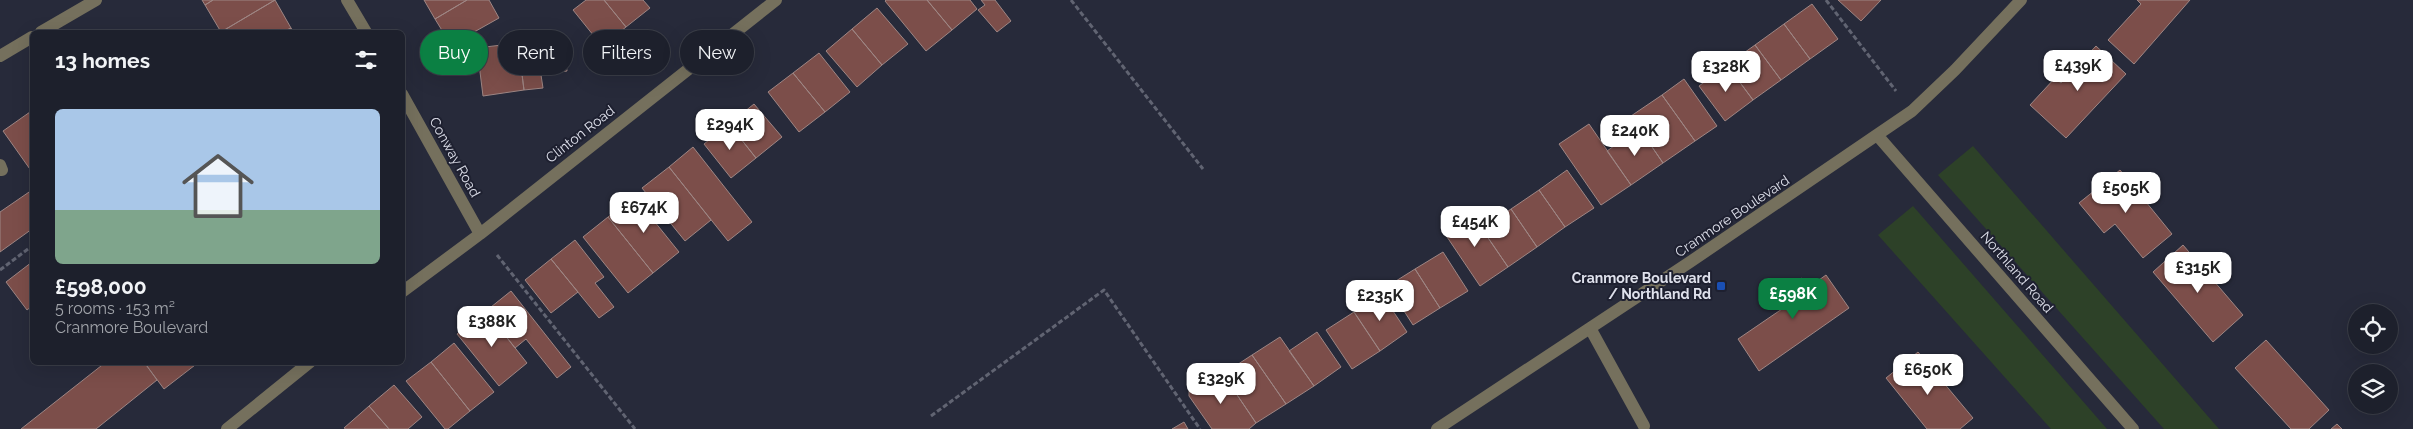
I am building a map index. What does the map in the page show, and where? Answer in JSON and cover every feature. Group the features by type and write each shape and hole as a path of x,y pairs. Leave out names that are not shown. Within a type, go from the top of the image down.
{"street":[{"path":"44,30 96,0"},
{"path":"347,0 365,30"},
{"name":"Clinton Road","path":"405,290 480,234 776,0"},
{"name":"Cranmore Boulevard","path":"1437,429 1912,112 2022,0"},
{"path":"0,56 30,38"},
{"name":"Conway Road","path":"405,99 480,234"},
{"name":"Northland Road","path":"1877,135 2133,429"},
{"path":"0,165 2,170 0,170"},
{"path":"1590,328 1644,426"},
{"path":"227,429 306,365"}],"path":[{"path":"1071,0 1204,169"},
{"path":"1826,0 1912,112"},
{"path":"480,234 635,429"},
{"path":"0,270 30,248"},
{"path":"931,416 1104,290 1200,429"}],"green space":[{"path":"1973,146 2219,429 2164,429 1938,175"},
{"path":"1913,206 2107,429 2051,429 1878,235"}],"building":[{"path":"202,0 213,0 205,5"},
{"path":"213,0 275,0 224,30 220,30 205,5"},
{"path":"275,0 291,28 287,30 224,30"},
{"path":"424,0 467,0 435,19"},
{"path":"467,0 489,0 499,18 478,30 442,30 435,19"},
{"path":"586,0 604,0 626,27 622,30 589,30 573,10"},
{"path":"604,0 643,0 650,8 626,27"},
{"path":"886,0 927,0 952,30 926,51"},
{"path":"927,0 970,0 977,9 952,30"},
{"path":"981,0 995,0 1011,21 997,32 978,10 985,5"},
{"path":"1838,0 1881,0 1861,21"},
{"path":"2137,0 2190,0 2134,64 2108,40 2141,4"},
{"path":"1812,4 1838,39 1810,59 1784,24"},
{"path":"877,8 908,44 882,65 852,29"},
{"path":"1784,24 1810,59 1781,80 1755,45"},
{"path":"852,29 882,65 857,87 826,51"},
{"path":"498,45 498,75 522,75 524,90 483,96 480,75 488,75 488,47"},
{"path":"1755,45 1781,80 1753,100 1727,65"},
{"path":"2096,46 2126,74 2066,138 2030,105 2055,78 2061,83"},
{"path":"819,53 850,92 825,112 793,73"},
{"path":"1727,65 1753,100 1725,121 1699,86"},
{"path":"793,73 825,112 799,132 768,92"},
{"path":"522,75 541,75 543,88 524,90"},
{"path":"1684,79 1717,126 1695,141 1662,95"},
{"path":"1662,95 1695,141 1663,163 1631,116"},
{"path":"754,104 782,137 756,158 729,124"},
{"path":"30,112 30,169 3,131"},
{"path":"729,124 756,158 731,178 704,144"},
{"path":"1589,124 1631,185 1601,205 1559,144"},
{"path":"1639,128 1663,163 1631,185 1607,151"},
{"path":"693,147 752,222 728,241 669,167"},
{"path":"669,167 711,220 685,241 642,188"},
{"path":"1567,170 1594,208 1565,227 1539,190"},
{"path":"2120,170 2172,234 2143,258 2115,224 2104,233 2079,203"},
{"path":"1539,190 1565,227 1537,247 1511,209"},
{"path":"30,191 30,230 0,252 0,212"},
{"path":"634,196 679,252 653,273 608,217"},
{"path":"1511,209 1537,247 1508,267 1482,229"},
{"path":"1469,210 1508,267 1480,286 1441,228"},
{"path":"608,217 653,273 628,293 583,237"},
{"path":"575,240 604,277 595,283 614,307 599,318 551,259"},
{"path":"2183,245 2243,315 2213,342 2153,272"},
{"path":"1443,252 1468,291 1440,308 1415,269"},
{"path":"551,259 578,292 551,313 525,280"},
{"path":"30,264 30,308 27,310 6,282"},
{"path":"1415,269 1440,308 1413,325 1388,286"},
{"path":"1826,275 1849,308 1759,371 1738,339 1782,309 1774,298 1802,278 1809,287"},
{"path":"511,291 571,367 557,378 526,339 515,348 486,311"},
{"path":"1381,293 1407,332 1380,351 1354,312"},
{"path":"486,311 527,363 499,386 457,334"},
{"path":"1354,312 1380,351 1352,369 1326,330"},
{"path":"1317,332 1341,367 1314,386 1289,351"},
{"path":"1280,337 1314,386 1286,404 1252,355"},
{"path":"2266,340 2329,410 2309,429 2291,429 2235,368"},
{"path":"454,343 494,392 470,411 431,362"},
{"path":"1918,352 1973,418 1960,429 1927,429 1886,378"},
{"path":"1252,355 1286,404 1256,423 1223,374"},
{"path":"431,362 470,411 448,429 445,429 406,381"},
{"path":"102,365 146,365 157,380 96,429 21,429"},
{"path":"146,365 195,365 164,389"},
{"path":"1223,374 1256,423 1249,429 1212,429 1189,396 1189,387 1198,381 1208,385"},
{"path":"394,385 422,417 408,429 389,429 369,406"},
{"path":"369,406 389,429 344,428"},
{"path":"1184,422 1188,429 1172,429"},
{"path":"2337,424 2342,429 2331,429"}],"place":[{"name":"Cranmore Boulevard / Northland Rd","path":"1721,286"}]}
